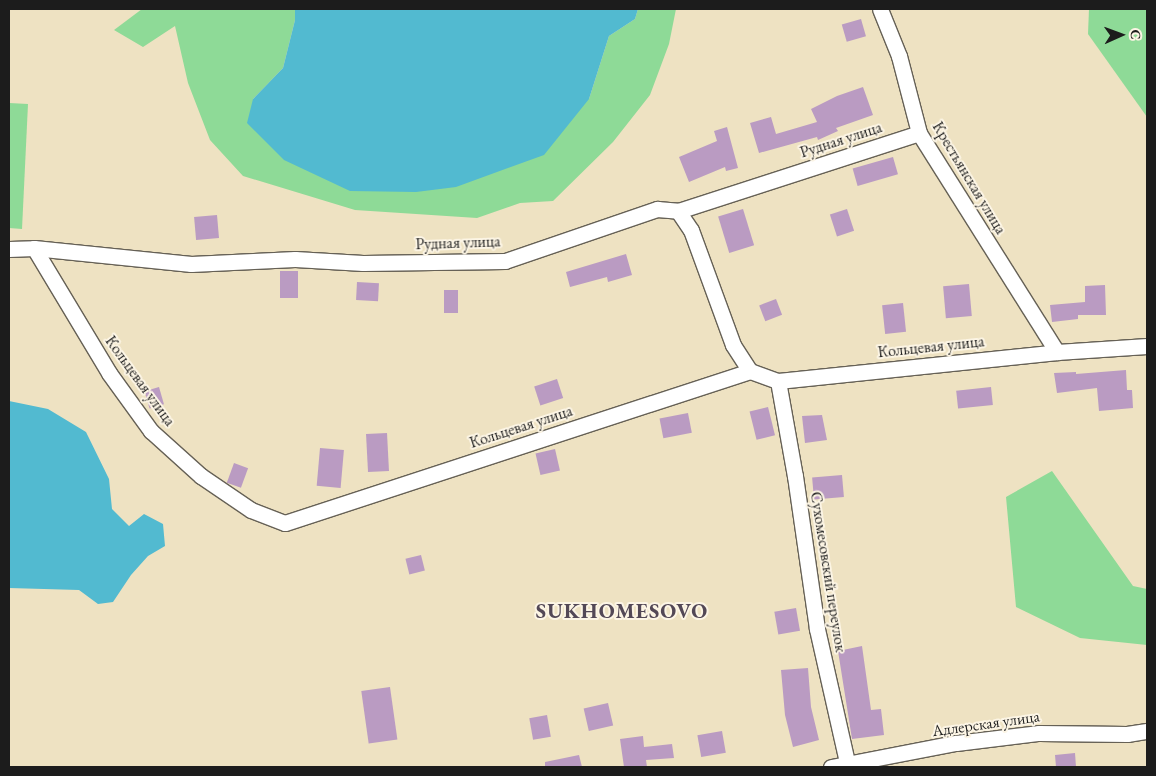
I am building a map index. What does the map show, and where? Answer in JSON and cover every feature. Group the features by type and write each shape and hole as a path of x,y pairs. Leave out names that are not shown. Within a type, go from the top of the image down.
{"street":[{"name":"Крестьянская улица","path":"880,9 899,56 919,134 1057,352"},
{"name":"Рудная улица","path":"9,249 34,248 191,264 295,259 363,263 506,261 657,209 678,211 919,134"},
{"path":"678,211 691,230 733,345 750,371"},
{"name":"Кольцевая улица","path":"34,248 109,373 152,431 208,481 251,510 285,523 750,371 778,381 1057,352 1147,346"},
{"name":"Сухомесовский переулок","path":"778,381 795,476 816,629 848,766"},
{"name":"Адлерская улица","path":"831,767 848,766 956,743 1039,733 1127,734 1147,732"}],"green space":[{"path":"142,9 295,9 295,20 283,68 253,99 589,99 609,36 635,19 638,9 676,9 669,44 650,95 613,142 553,201 520,203 477,218 355,210 243,176 210,140 188,83 175,26 143,47 114,30"},
{"path":"1089,9 1147,9 1147,117 1088,34"},
{"path":"9,103 28,104 22,229 9,228"},
{"path":"1052,471 1133,586 1147,589 1147,645 1080,638 1016,607 1006,497"}],"water":[{"path":"295,9 638,9 635,19 609,36 589,99 544,155 456,187 416,192 350,191 284,160 247,123 253,99 283,68 295,20"},
{"path":"9,401 48,409 86,432 109,479 112,509 129,526 144,514 163,524 165,546 148,556 131,575 113,602 98,604 79,590 9,588"}],"building":[{"path":"861,19 866,36 847,42 842,25"},
{"path":"863,87 873,115 836,128 838,131 818,140 817,137 759,153 750,123 771,117 776,134 817,122 811,109 837,96"},
{"path":"727,127 738,168 726,171 725,167 689,182 679,157 717,141 714,131"},
{"path":"893,157 898,174 858,186 853,169"},
{"path":"743,209 754,245 729,253 718,217"},
{"path":"847,209 854,231 837,236 830,215"},
{"path":"217,215 219,238 196,240 194,217"},
{"path":"626,254 632,275 608,282 607,277 570,287 566,272"},
{"path":"280,271 298,271 298,298 280,298"},
{"path":"357,282 379,283 378,301 356,300"},
{"path":"969,284 972,316 946,318 943,286"},
{"path":"1105,285 1106,315 1078,315 1078,319 1052,322 1050,305 1085,302 1085,286"},
{"path":"444,290 458,290 458,313 444,313"},
{"path":"776,299 782,315 765,321 759,305"},
{"path":"903,303 906,332 885,334 882,305"},
{"path":"1126,370 1127,390 1132,390 1133,408 1099,411 1097,388 1057,393 1054,373 1076,372 1076,374"},
{"path":"557,379 563,398 540,405 534,386"},
{"path":"159,387 164,404 150,408 145,391"},
{"path":"991,387 993,405 958,409 956,391"},
{"path":"768,407 775,435 757,440 750,412"},
{"path":"688,413 692,433 663,438 660,419"},
{"path":"822,415 827,440 805,443 802,416"},
{"path":"387,433 389,471 368,472 366,434"},
{"path":"320,448 344,450 341,488 317,486"},
{"path":"555,449 560,470 540,475 536,453"},
{"path":"234,463 248,468 241,488 227,483"},
{"path":"842,475 844,497 814,500 812,478"},
{"path":"421,555 425,571 409,574 405,559"},
{"path":"796,608 800,631 778,634 774,612"},
{"path":"862,646 871,710 881,709 884,735 852,739 838,651"},
{"path":"808,668 811,707 819,740 793,747 785,715 781,670"},
{"path":"390,687 397,739 369,744 361,691"},
{"path":"608,703 613,725 589,731 584,709"},
{"path":"547,715 551,737 533,740 529,718"},
{"path":"722,731 726,753 701,757 697,735"},
{"path":"643,736 644,747 672,744 674,758 646,760 647,767 624,767 620,739"},
{"path":"1075,753 1076,767 1056,767 1055,755"},
{"path":"579,755 582,767 545,767 545,762"}],"district":[{"name":"SUKHOMESOVO","path":"622,611"}]}
